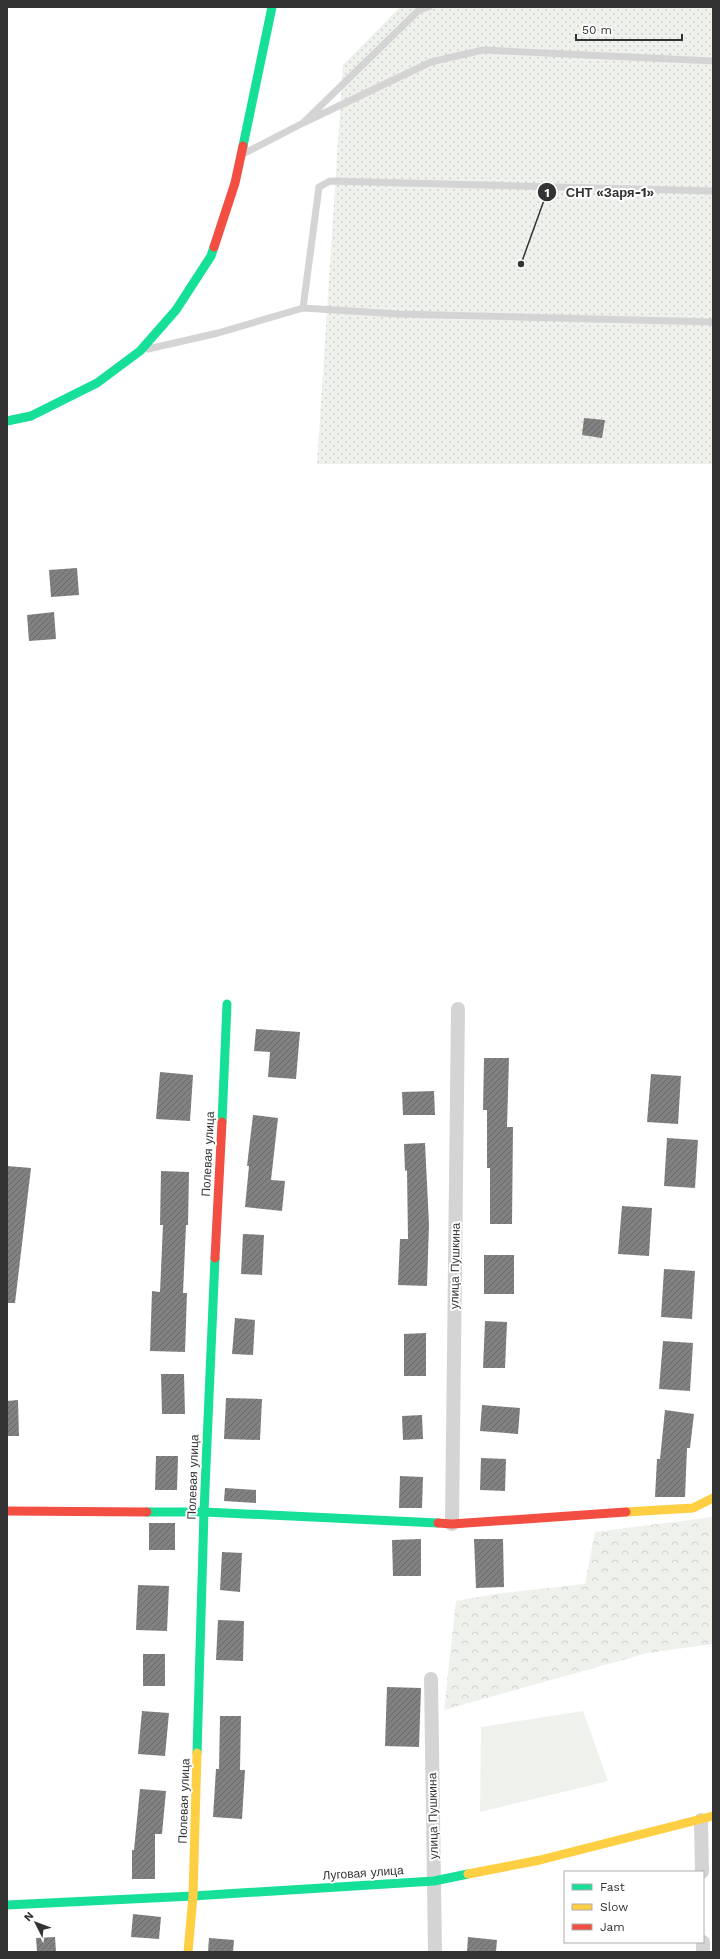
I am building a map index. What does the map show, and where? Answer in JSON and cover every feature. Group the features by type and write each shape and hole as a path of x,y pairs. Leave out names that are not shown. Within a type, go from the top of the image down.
{"street":[{"path":"7,421 31,416 97,383 140,351 176,310 211,256 235,183 272,7"},
{"name":"Полевая улица","path":"188,1952 193,1896 204,1512 227,1004"},
{"name":"улица Пушкина","path":"452,1524 458,1009"},
{"path":"7,1511 204,1512 452,1524 693,1508 713,1498"},
{"name":"улица Пушкина","path":"431,1679 435,1952"},
{"path":"702,1871 707,1818"},
{"name":"Луговая улица","path":"7,1905 193,1896 434,1880 540,1860 707,1818"}],"lane":[{"path":"304,124 419,10 428,7"},
{"path":"241,155 431,62 483,50 713,61"},
{"path":"303,308 319,187 330,181 713,191"},
{"path":"140,351 218,333 303,308 399,314 713,322"}],"green space":[{"path":"400,7 713,7 713,464 317,464 343,65"},
{"path":"713,1517 713,1644 648,1653 444,1710 456,1601 495,1594 585,1584 595,1532"},
{"path":"583,1711 608,1781 480,1812 481,1727"}],"building":[{"path":"584,418 605,420 602,438 582,435"},
{"path":"77,568 79,595 51,597 49,570"},
{"path":"54,612 56,639 29,641 27,615"},
{"path":"256,1029 300,1032 296,1079 268,1077 270,1052 254,1051"},
{"path":"484,1058 509,1058 507,1127 513,1127 512,1224 490,1224 490,1168 487,1168 487,1110 483,1110"},
{"path":"160,1072 193,1075 190,1121 156,1119"},
{"path":"651,1074 681,1076 678,1124 647,1122"},
{"path":"434,1091 435,1115 403,1115 402,1092"},
{"path":"253,1115 278,1118 271,1180 285,1181 282,1211 245,1207 249,1166 247,1166"},
{"path":"667,1138 698,1140 695,1188 664,1186"},
{"path":"425,1143 429,1224 427,1286 398,1285 400,1239 408,1239 407,1170 405,1171 404,1144"},
{"path":"7,1166 31,1168 15,1303 7,1303"},
{"path":"161,1171 189,1172 188,1225 186,1225 183,1293 187,1293 185,1352 150,1351 152,1291 160,1292 163,1225 160,1225"},
{"path":"622,1206 652,1208 649,1256 618,1254"},
{"path":"243,1234 264,1235 262,1275 241,1274"},
{"path":"484,1255 514,1255 514,1294 484,1294"},
{"path":"664,1269 695,1271 692,1319 661,1317"},
{"path":"235,1318 255,1320 253,1355 232,1354"},
{"path":"485,1321 507,1322 505,1368 483,1368"},
{"path":"426,1333 426,1376 404,1376 404,1334"},
{"path":"663,1341 693,1343 690,1391 659,1389"},
{"path":"161,1374 184,1374 185,1414 162,1414"},
{"path":"226,1398 262,1399 260,1440 224,1439"},
{"path":"18,1400 19,1436 7,1436 7,1401"},
{"path":"482,1405 520,1408 518,1434 480,1431"},
{"path":"665,1410 694,1414 690,1448 687,1448 685,1497 655,1497 657,1459 660,1459"},
{"path":"422,1415 423,1439 403,1440 402,1416"},
{"path":"156,1456 178,1456 177,1490 155,1490"},
{"path":"481,1458 506,1459 505,1491 480,1490"},
{"path":"400,1476 423,1477 422,1508 399,1508"},
{"path":"225,1488 256,1490 256,1503 224,1501"},
{"path":"149,1523 175,1523 175,1550 149,1550"},
{"path":"421,1539 421,1576 393,1576 392,1540"},
{"path":"474,1539 503,1539 504,1587 476,1588"},
{"path":"222,1552 242,1553 240,1592 220,1590"},
{"path":"138,1585 169,1586 167,1631 136,1630"},
{"path":"218,1620 244,1621 243,1661 216,1660"},
{"path":"143,1654 165,1654 165,1686 143,1686"},
{"path":"387,1687 421,1688 419,1747 385,1746"},
{"path":"142,1711 169,1713 165,1756 138,1754"},
{"path":"220,1716 241,1716 240,1770 245,1770 242,1819 213,1817 216,1769 219,1769"},
{"path":"140,1789 166,1791 162,1834 155,1834 155,1879 132,1879 132,1850 134,1850"},
{"path":"133,1914 161,1917 159,1939 131,1937"},
{"path":"55,1937 56,1952 37,1952 36,1938"},
{"path":"468,1937 497,1940 496,1952 467,1952"},
{"path":"209,1938 234,1940 233,1952 208,1952"}],"traffic: fast":[{"path":"243,146 272,7"},
{"path":"7,421 31,416 97,383 140,351 176,310 211,256 214,247"},
{"path":"222,1122 227,1004"},
{"path":"197,1753 204,1512 215,1258"},
{"path":"147,1512 204,1512 438,1523"},
{"path":"7,1905 193,1896 434,1881 468,1874"}],"traffic: slow":[{"path":"626,1512 693,1508 713,1498"},
{"path":"188,1952 193,1896 197,1753"},
{"path":"468,1874 540,1860 713,1816"}],"traffic: jam":[{"path":"214,247 235,183 243,146"},
{"path":"215,1258 222,1122"},
{"path":"7,1511 147,1512"},
{"path":"438,1523 452,1524 626,1512"}],"place":[{"name":"СНТ «Заря-1»","path":"521,264"}]}
